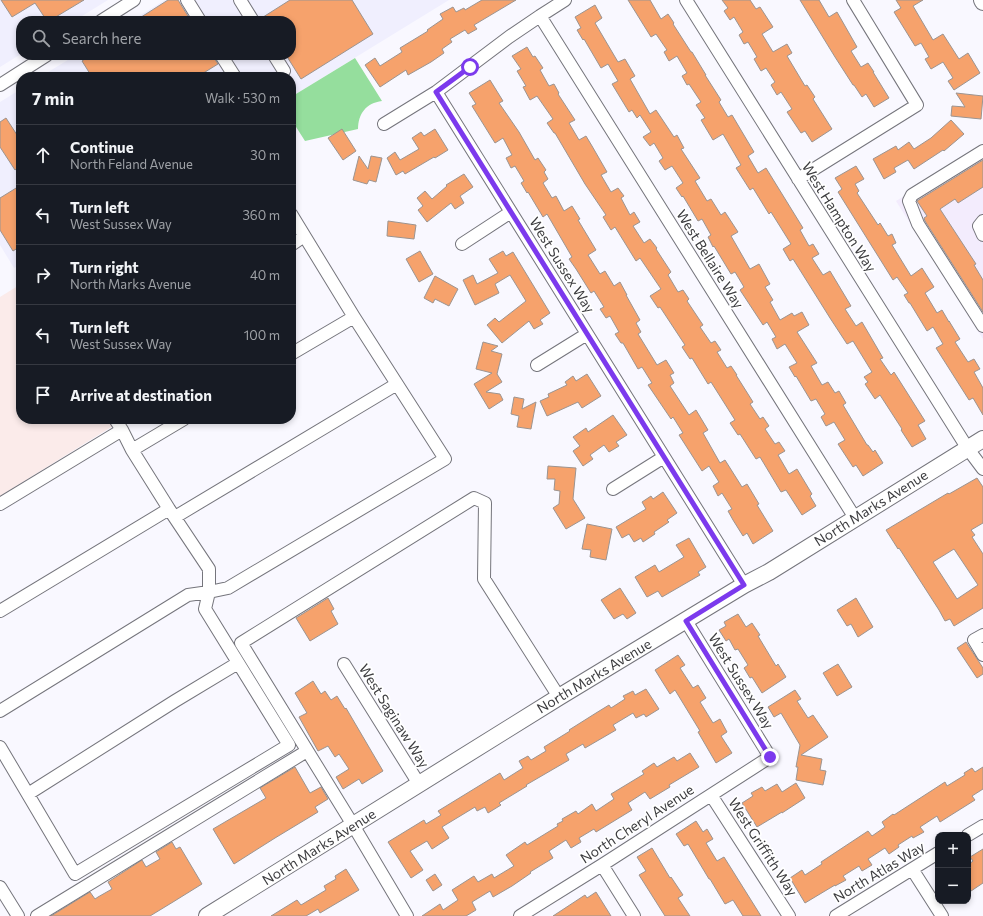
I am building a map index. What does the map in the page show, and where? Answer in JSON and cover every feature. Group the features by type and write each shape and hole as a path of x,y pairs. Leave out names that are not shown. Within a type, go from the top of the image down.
{"main road":[{"name":"North Marks Avenue","path":"207,916 559,697 744,585 769,572 983,439"}],"street":[{"path":"109,16 134,0"},
{"path":"187,0 197,16"},
{"path":"240,0 250,16"},
{"path":"384,124 436,92 509,37 565,0"},
{"name":"West Hampton Way","path":"686,0 968,449 983,469"},
{"path":"798,179 917,105 853,0"},
{"name":"West Bellaire Way","path":"540,16 855,518"},
{"path":"20,72 39,60"},
{"path":"224,60 232,72"},
{"path":"277,60 284,71"},
{"path":"0,85 16,75"},
{"name":"West Sussex Way","path":"436,92 744,585"},
{"path":"983,151 912,195 909,201 918,224 983,326"},
{"name":"West Sussex Way","path":"462,244 511,212"},
{"path":"983,221 979,226 983,235"},
{"path":"0,711 188,594 228,588 445,459 354,317 296,222"},
{"path":"296,242 304,236"},
{"path":"296,351 354,317"},
{"name":"West Sussex Way","path":"537,365 587,334"},
{"path":"0,611 398,384"},
{"path":"0,747 75,874 289,745 205,609 209,592 209,569 132,450 118,424"},
{"path":"132,450 176,424"},
{"path":"0,504 122,430"},
{"path":"613,489 664,457"},
{"path":"407,916 241,643 474,498 485,503 484,579 559,697"},
{"name":"West Sussex Way","path":"686,621 770,757"},
{"path":"983,634 974,640 983,655"},
{"path":"28,794 238,663"},
{"name":"West Saginaw Way","path":"344,664 419,784"},
{"path":"36,916 307,751"},
{"name":"North Cheryl Avenue","path":"520,916 770,757"},
{"name":"West Griffith Way","path":"711,795 789,916"},
{"path":"971,833 983,826"},
{"name":"North Atlas Way","path":"836,916 935,856"},
{"path":"602,865 634,916"},
{"path":"912,869 942,916"},
{"path":"0,887 18,916"}],"shaded area":[{"path":"0,0 108,0 82,16 16,16 16,57 0,67"},
{"path":"165,0 449,0 296,94 296,72 48,72 68,60 296,60 296,16 139,16"},
{"path":"16,92 16,267 14,268 0,245 0,102"},
{"path":"983,147 983,339 896,201"},
{"path":"16,287 16,424 112,424 113,426 0,496 0,297"}],"green space":[{"path":"355,58 382,101 372,104 364,110 361,114 358,129 305,141 296,127 296,94"}],"building":[{"path":"1,0 84,0 57,16 44,16 35,3 12,17"},
{"path":"168,0 178,0 188,16 143,16"},
{"path":"290,0 352,0 373,34 301,79 289,60 296,60 296,16 265,16"},
{"path":"482,0 516,0 474,25 477,29 468,34 465,30 450,39 452,42 442,49 444,53 431,62 408,75 406,70 380,87 365,65 375,58 380,66 402,52 400,48 428,31 427,30 443,19 440,14 453,7 456,12 464,8 465,10"},
{"path":"628,0 650,0 661,19 668,14 721,100 719,102 728,117 732,115 754,152 748,156 758,173 766,168 803,228 800,230 809,246 813,244 819,254 812,258 823,275 830,271 851,306 845,309 856,326 862,322 883,358 880,359 891,375 894,372 925,421 918,425 926,439 912,447 880,395 875,399 865,384 868,382 864,377 872,372 853,341 847,344 793,259 790,261 783,249 791,244 771,212 769,214 753,188 750,190 736,168 741,165 723,134 713,140 701,120 705,118 696,105 701,102 689,84 687,85 682,76 687,73 677,56 669,61 664,52 667,50 656,34 651,37"},
{"path":"722,0 750,0 756,9 760,7 773,27 762,34 773,52 787,44 792,53 787,56 805,86 807,85 815,97 813,99 832,129 812,142 805,131 801,133 787,112 792,109 781,92 777,95 771,85 775,82 766,68 761,71 754,59 757,57 748,42 744,44 739,35 743,32 734,17 730,20 724,11 728,8"},
{"path":"800,0 819,0 829,17 837,12 857,47 851,51 861,67 868,63 889,98 874,107 866,94 862,97 835,57"},
{"path":"896,0 923,0 913,6 933,40 943,34 959,59 968,53 980,73 954,90 948,81 953,78 943,62 931,69 925,59 929,57 921,43 915,46 894,12 901,8"},
{"path":"595,5 602,18 595,23 618,62 625,59 635,76 630,79 650,114 656,110 674,137 677,135 684,148 681,149 700,178 695,181 707,201 711,199 721,215 725,212 738,232 731,236 750,269 759,264 770,284 765,287 773,300 770,302 780,320 792,313 794,316 802,312 809,325 797,332 817,363 811,366 822,385 828,382 835,393 839,391 846,403 843,405 867,445 873,452 875,450 883,463 863,476 856,465 853,467 838,444 845,440 834,422 826,426 821,417 825,414 816,399 811,401 789,367 797,363 785,344 777,349 772,339 776,337 767,322 763,325 740,290 744,287 735,272 731,274 714,246 713,247 708,237 711,235 702,219 698,221 683,196 682,197 676,188 683,183 672,166 665,170 659,161 663,158 654,143 650,146 643,137 651,132 640,115 637,118 632,110 629,112 612,84 618,81 608,64 601,68 577,30 581,28 575,17"},
{"path":"527,47 533,57 535,56 543,68 540,70 549,86 554,84 559,93 558,94 575,120 569,123 579,140 586,136 592,146 607,172 601,175 611,192 618,188 624,196 621,198 630,215 634,212 640,222 633,226 644,243 650,239 657,248 656,249 671,272 668,275 678,292 683,290 689,299 687,301 703,325 700,327 711,343 715,341 721,350 717,352 727,368 731,366 753,402 750,404 760,419 763,417 769,426 765,429 775,444 779,442 785,451 778,455 789,474 797,469 812,494 810,496 816,506 802,515 786,490 781,492 760,457 756,459 740,434 738,435 730,423 735,420 711,382 708,384 692,358 690,359 682,347 685,345 660,307 658,308 650,296 661,289 640,258 636,261 615,227 611,230 603,217 606,215 585,184 555,133 547,123 553,119 537,96 530,100 523,87 526,86 517,71 521,69 512,56"},
{"path":"215,60 218,64 205,72 89,72 82,61"},
{"path":"490,80 503,101 499,103 519,132 535,160 538,158 546,170 544,172 548,179 543,183 552,198 556,196 564,211 572,206 580,219 578,220 596,250 588,255 600,274 605,271 614,286 620,282 640,320 636,323 641,332 638,334 657,365 666,360 674,373 670,375 674,383 670,386 689,415 696,410 708,430 703,433 720,463 725,460 742,487 747,484 759,504 757,505 773,531 753,544 747,533 743,536 733,520 728,511 732,509 722,493 718,496 713,486 719,482 709,466 702,471 679,435 683,433 673,417 671,419 648,385 652,383 642,367 638,369 623,343 621,343 615,334 619,332 610,316 606,318 600,309 604,307 594,291 591,293 569,259 572,257 547,214 543,217 521,183 524,181 515,166 511,168 506,158 512,155 503,138 495,143 472,106 476,104 469,93"},
{"path":"956,93 983,96 981,119 951,116 952,106 965,107"},
{"path":"6,118 16,133 15,170 0,147 0,122"},
{"path":"951,120 964,134 944,151 943,150 914,169 908,160 894,168 896,172 884,179 873,159 896,146 898,150 909,142 914,149 931,138"},
{"path":"342,129 356,151 343,160 328,138"},
{"path":"435,129 448,150 405,174 403,171 396,175 387,158 395,152 400,160 419,149 412,138 421,132 424,136"},
{"path":"359,156 368,169 371,156 382,158 376,182 369,180 367,184 353,180"},
{"path":"983,160 983,187 958,203 955,199 940,209 976,264 974,265 983,280 983,312 925,221 924,218 927,216 917,201"},
{"path":"856,166 864,179 855,184 859,191 857,193 878,225 880,223 888,236 892,234 896,243 892,245 911,276 922,268 934,287 925,293 937,313 942,310 949,321 960,339 955,342 968,362 974,359 980,369 974,372 983,388 983,415 973,398 969,400 936,348 943,344 933,327 927,331 904,295 908,293 897,277 893,280 838,192 842,189 835,178"},
{"path":"464,174 473,187 460,196 464,203 455,209 451,203 427,222 418,210 423,206 417,198 425,191 432,199 447,186 446,185"},
{"path":"16,188 16,249 13,251 0,230 0,198"},
{"path":"388,221 416,225 414,239 387,236"},
{"path":"420,251 433,274 419,282 406,259"},
{"path":"503,251 506,256 513,252 550,313 540,320 543,324 534,329 529,321 502,343 487,325 495,318 499,322 526,301 510,275 495,284 499,293 475,305 463,280 473,275 477,284 498,273 489,259"},
{"path":"435,276 458,289 449,306 435,299 433,303 424,298"},
{"path":"483,342 498,346 491,351 502,354 497,374 502,382 486,392 500,394 503,400 489,409 474,384 492,373 476,369"},
{"path":"587,374 601,396 582,408 578,402 547,416 540,401 549,397 548,394 567,385 565,382 573,376 576,381"},
{"path":"514,397 524,399 522,409 536,402 531,429 517,427 519,416 511,414"},
{"path":"613,415 627,435 616,442 619,446 609,452 604,445 590,455 593,459 583,466 573,451 580,446 573,437 586,428 588,432"},
{"path":"548,466 576,468 573,499 585,518 566,529 553,508 559,504 560,491 554,490 555,479 547,479"},
{"path":"977,478 983,487 983,523 971,530 975,535 972,537 983,554 983,608 954,626 950,619 945,621 886,530 948,493 949,494","holes":["954,549 978,585 957,599 933,562"]},
{"path":"663,492 677,513 667,520 669,522 654,532 655,534 643,542 641,538 634,542 629,534 622,538 616,527 646,509 642,502 651,496 653,499"},
{"path":"587,524 612,529 606,560 590,557 591,550 582,549"},
{"path":"689,538 706,567 698,572 700,575 662,597 658,591 647,597 635,577 655,565 659,572 684,557 676,545"},
{"path":"620,588 636,613 627,619 623,614 614,619 601,600"},
{"path":"328,598 334,609 331,611 338,624 310,641 296,618"},
{"path":"856,598 873,627 858,637 851,624 847,626 837,610"},
{"path":"738,614 746,627 752,623 776,666 778,664 786,677 762,693 752,677 750,678 744,668 748,665 738,649 735,650 729,639 726,641 719,630 726,626 724,622"},
{"path":"966,642 983,668 983,674 977,678 957,648"},
{"path":"678,655 685,665 680,668 693,688 698,685 706,698 700,702 713,723 720,719 727,732 721,736 732,753 716,763 698,732 700,731 675,690 670,694 655,670"},
{"path":"838,664 852,687 837,696 823,673"},
{"path":"313,681 321,694 325,691 331,700 337,696 345,709 346,708 383,771 362,784 359,779 343,789 336,777 349,769 339,754 335,757 328,746 318,751 299,717 307,713 295,693"},
{"path":"646,689 659,709 646,717 644,714 636,718 633,713 613,725 616,730 585,748 583,744 566,754 569,760 526,785 527,786 499,803 501,805 488,813 485,807 477,811 475,807 442,827 449,838 432,849 427,841 410,851 423,870 411,878 388,842 424,820 426,824 441,815 438,811 500,773 504,780 523,768 519,761 528,756 531,760 546,751 544,747 609,705 611,708 625,699 623,696 633,691 635,695"},
{"path":"795,690 801,699 797,701 808,718 813,715 828,737 801,755 822,759 820,770 826,771 823,785 796,780 798,767 796,767 800,745 781,713 774,717 768,707"},
{"path":"690,753 699,767 669,785 670,787 650,799 645,792 628,803 632,810 596,832 594,829 579,838 581,842 571,848 566,840 549,851 553,858 530,872 531,873 512,886 493,897 490,891 472,902 476,910 466,916 422,916 440,904 443,910 458,900 452,890 474,876 478,882 492,874 494,878 514,866 506,855 525,842 527,845 558,826 557,824 563,821 562,819 576,811 578,814 592,804 596,811 614,799 611,794 644,774 642,771 654,763 657,767 674,757 677,761"},
{"path":"295,767 310,793 321,787 328,799 315,807 318,812 234,864 213,829 266,798 260,788"},
{"path":"983,767 983,789 972,796 975,800 940,822 937,816 920,827 924,832 913,838 912,836 898,845 899,847 889,854 885,848 868,859 872,865 862,871 859,866 843,876 846,880 805,903 790,878 802,870 805,875 822,864 821,862 868,831 872,836 885,827 882,822 945,782 947,786 965,775 964,773 972,768 975,772"},
{"path":"796,783 805,798 757,827 742,803 753,796 751,793 762,787 765,791 777,784 782,792"},
{"path":"696,821 703,832 707,829 713,839 706,843 717,861 724,857 761,916 743,916 733,900 725,904 688,844 684,846 676,834"},
{"path":"172,842 176,849 180,847 202,884 173,902 150,916 51,916 90,892 95,899 112,889 108,882 142,860 146,867 160,859 156,852"},
{"path":"652,848 670,878 671,877 683,895 678,898 690,916 665,916 639,875 646,871 637,857"},
{"path":"983,849 983,883 971,891 971,863 973,861 971,856"},
{"path":"346,869 359,890 320,913 318,909 306,916 271,916 297,900 301,905 326,890 324,886 336,879 335,876"},
{"path":"435,874 442,885 433,891 426,880"},
{"path":"596,892 611,916 553,916 585,895 587,898"}],"route":[{"path":"470,67 436,92 744,585 686,621 770,757"}]}
